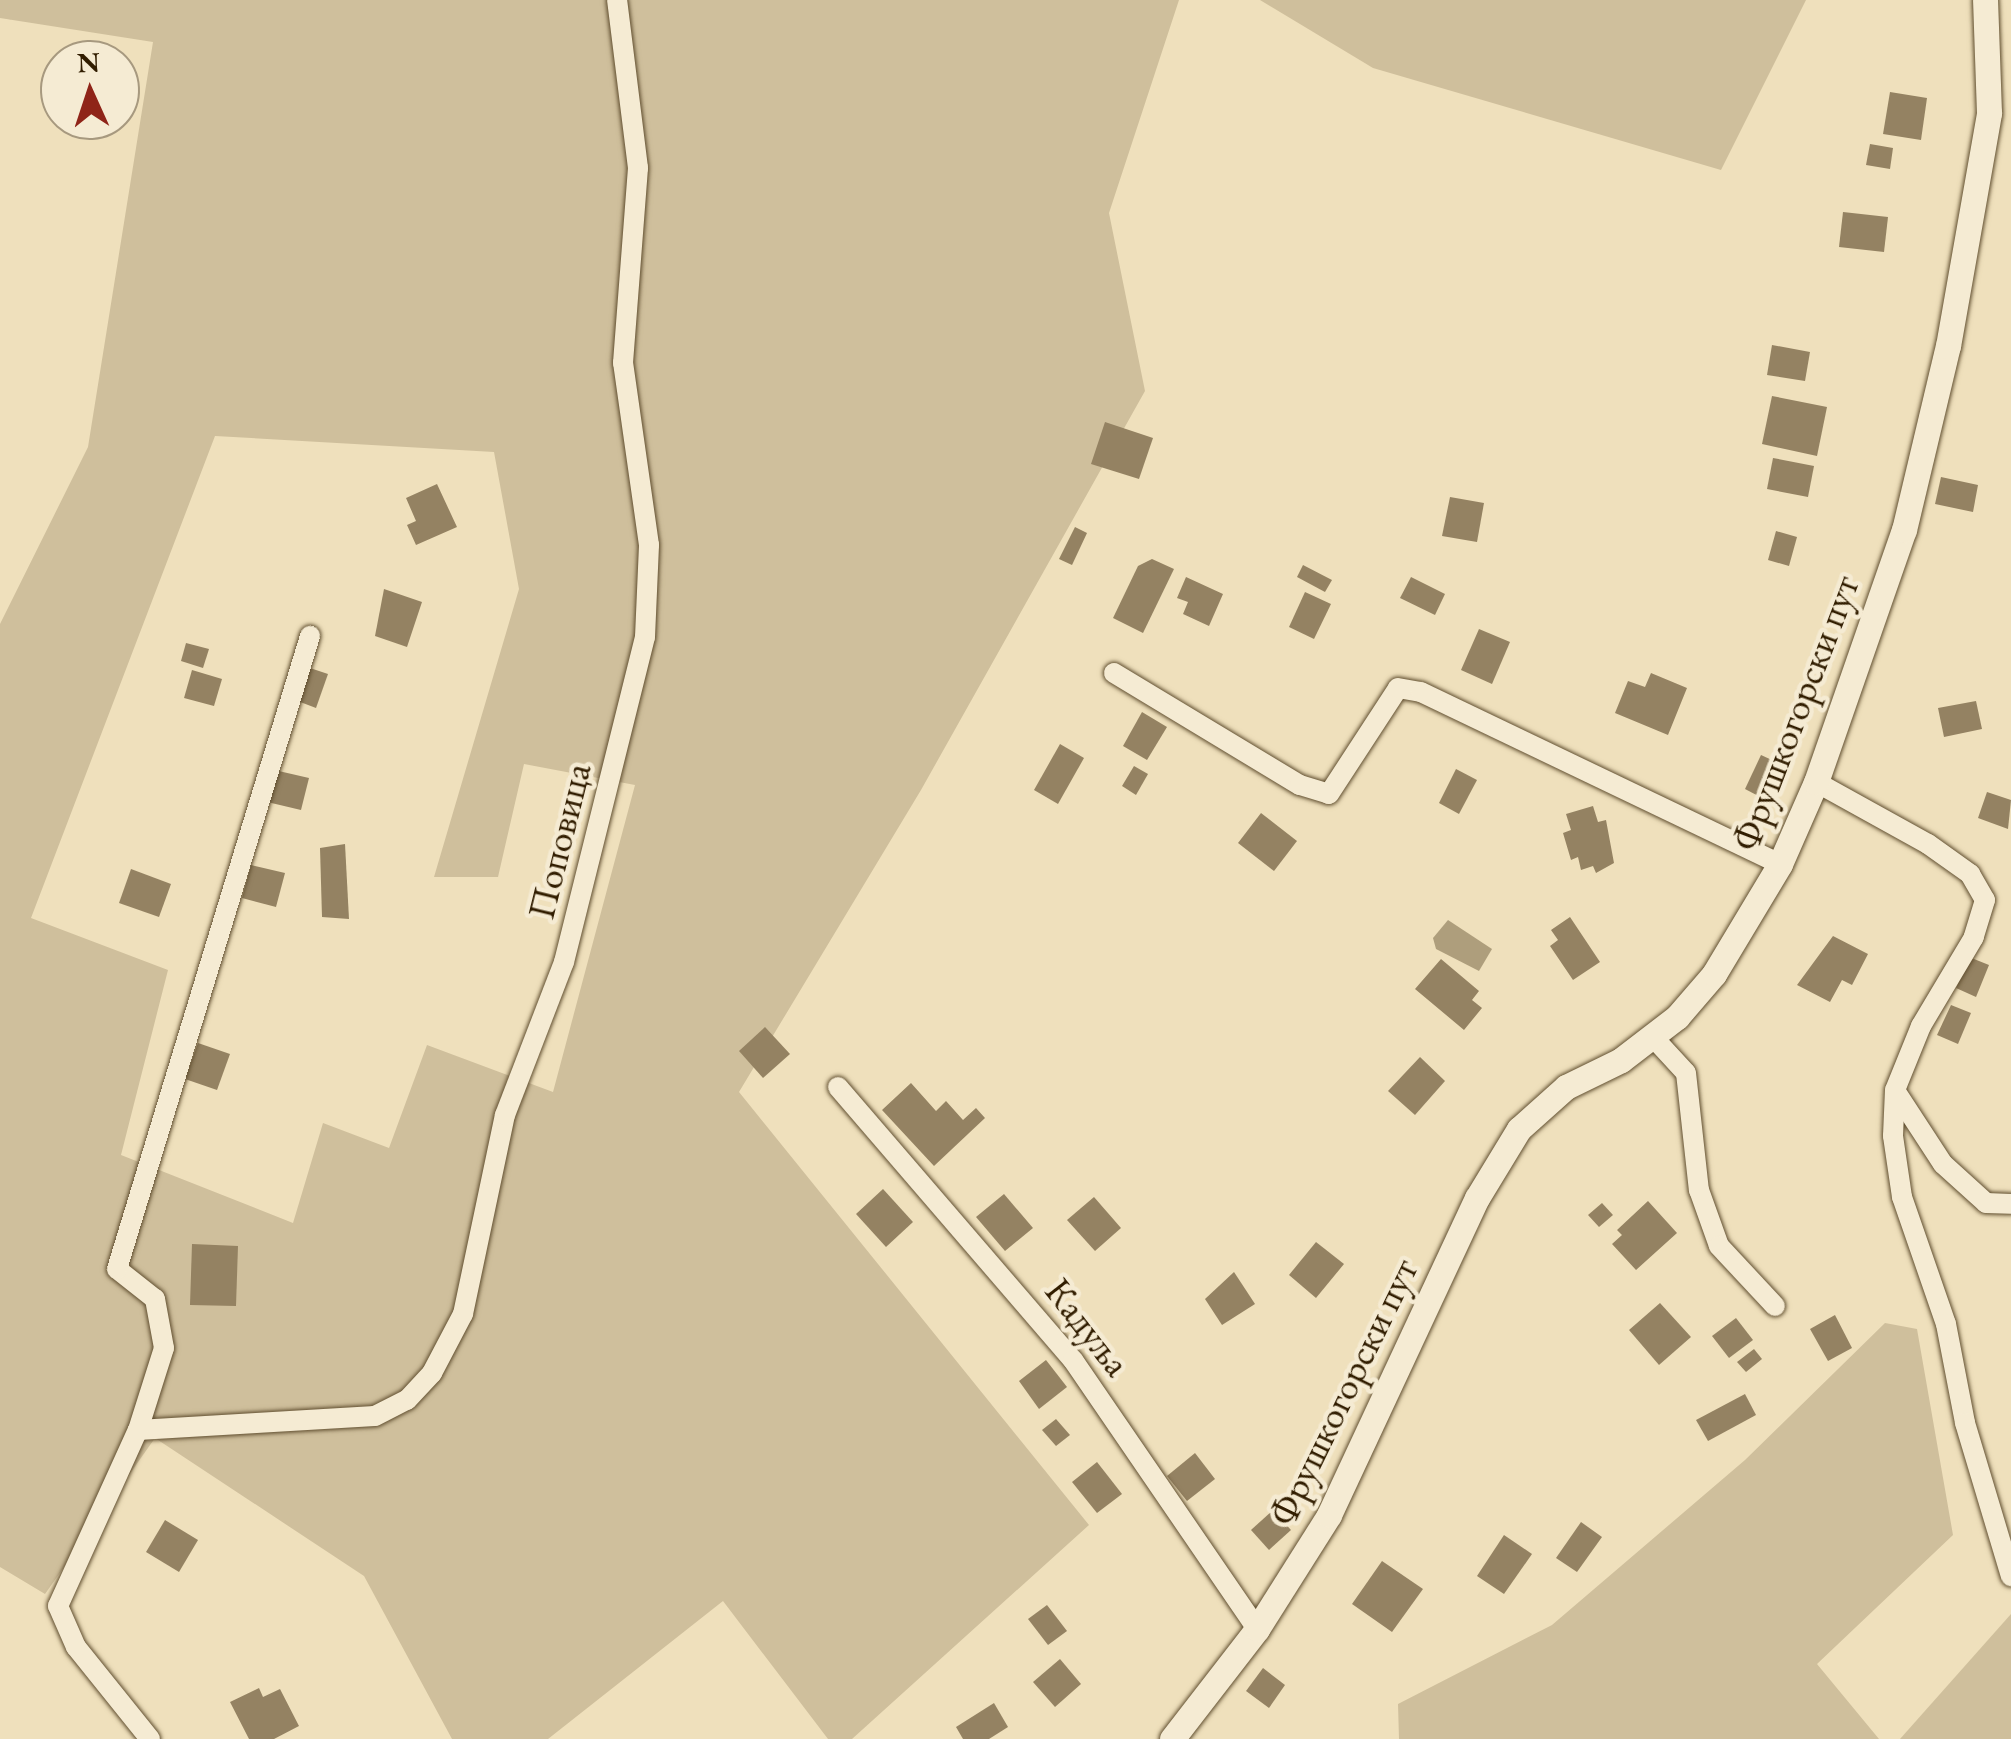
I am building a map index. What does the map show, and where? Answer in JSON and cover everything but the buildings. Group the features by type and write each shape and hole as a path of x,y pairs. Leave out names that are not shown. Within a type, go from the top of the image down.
{"street":[{"name":"Поповица","path":"138,1430 375,1416 407,1400 432,1372 463,1314 505,1115 564,962 645,637 649,545 624,363 638,168 618,0"},
{"name":"Фрушкогорски пут","path":"1172,1739 1258,1629 1329,1516 1477,1198 1519,1129 1566,1087 1652,1036 1714,974 1780,864 1816,782 1904,530 1948,346 1989,113 1985,0"},
{"path":"150,1739 76,1647 58,1606 138,1430 164,1348 155,1299 117,1269 310,636"},
{"path":"1114,673 1300,784 1328,794 1398,688 1421,692 1780,864"},
{"path":"1816,782 1928,844 1970,874 1985,900 1974,937 1921,1026 1895,1090 1893,1136 1902,1197 1946,1324 1965,1424 2011,1576"},
{"path":"1652,1036 1686,1074 1698,1190 1719,1246 1775,1306"},
{"name":"Кадуља","path":"838,1088 1073,1360 1258,1629"},
{"path":"1895,1090 1943,1164 1986,1203 2011,1204"}],"shaded area":[{"path":"0,0 1179,0 1109,213 1145,391 921,790 739,1092 1089,1525 852,1739 828,1739 723,1601 548,1739 452,1739 364,1576 155,1438 45,1594 0,1567 0,624 88,447 153,42 0,18","holes":["215,436 494,452 519,589 434,877 498,877 524,764 635,785 553,1092 427,1045 389,1148 323,1123 293,1223 121,1155 168,970 31,918"]},
{"path":"1260,0 1806,0 1721,170 1373,68"},
{"path":"1448,920 1492,949 1479,971 1436,949 1433,938"},
{"path":"1885,1323 1917,1329 1953,1535 1817,1664 1879,1739 1399,1739 1398,1704 1552,1625 1745,1460"},
{"path":"2011,1614 2011,1739 1900,1739"}]}
